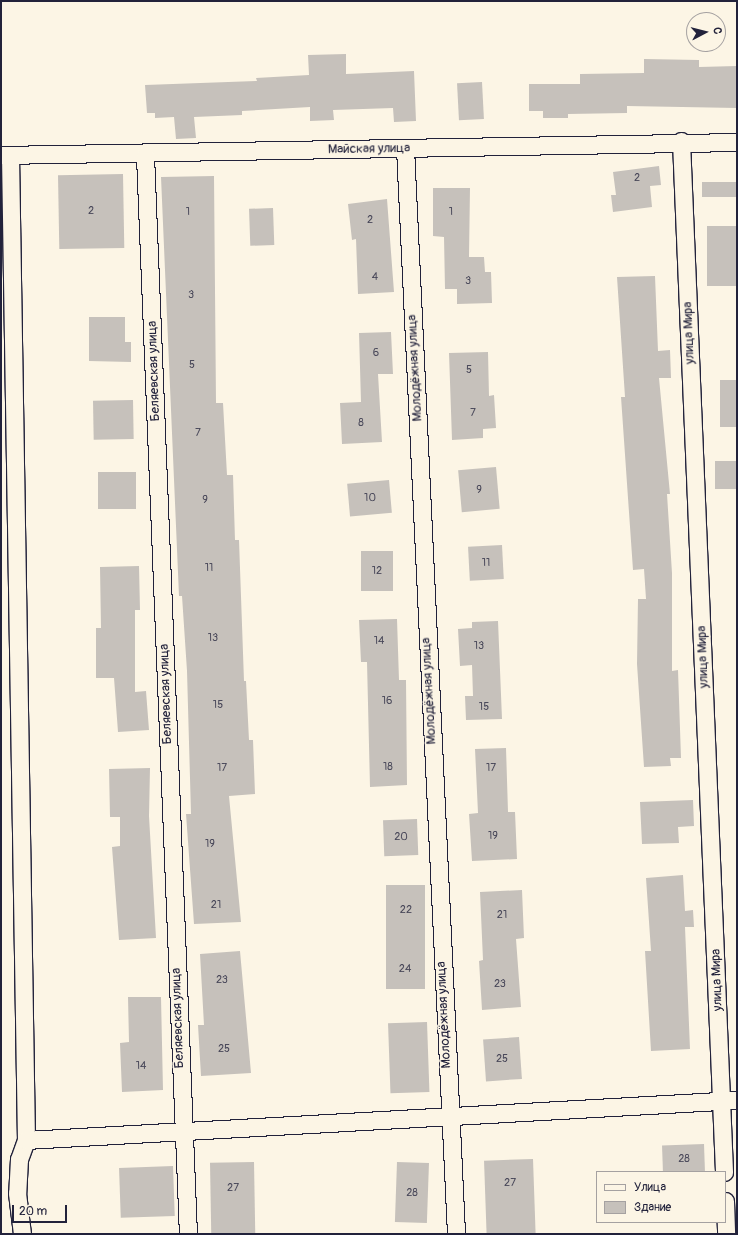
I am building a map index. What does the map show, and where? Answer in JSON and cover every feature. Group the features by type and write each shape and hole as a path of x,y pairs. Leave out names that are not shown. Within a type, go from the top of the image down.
{"street":[{"name":"Майская улица","path":"5,155 146,155 681,141 737,142"},
{"name":"улица Мира","path":"681,141 729,1100 724,1171"},
{"name":"Молодёжная улица","path":"405,148 448,1115 456,1234"},
{"path":"5,155 26,1140 19,1159 17,1193 22,1234"},
{"name":"Беляевская улица","path":"146,155 182,1132 188,1234"},
{"path":"26,1140 729,1100"},
{"path":"726,1223 726,1234"}],"building":[{"path":"346,54 346,74 414,71 416,121 394,122 393,108 333,110 334,120 310,121 310,107 242,111 242,115 194,117 196,138 176,139 174,117 155,118 155,113 147,113 145,85 257,81 256,78 309,75 308,55"},
{"path":"644,59 699,60 699,67 737,66 737,108 627,106 627,113 568,114 568,118 543,118 543,111 529,111 529,84 580,84 580,74 644,73"},
{"path":"482,82 484,119 459,120 457,83"},
{"path":"659,166 661,185 650,186 652,207 613,212 611,195 616,195 613,172"},
{"path":"123,174 124,248 59,249 58,175"},
{"path":"214,176 216,403 223,403 227,475 233,475 235,540 239,540 244,681 246,681 249,740 253,740 255,794 229,796 241,922 194,924 186,814 191,814 187,671 182,596 179,596 161,177"},
{"path":"702,182 737,182 737,197 702,197"},
{"path":"433,188 470,188 469,257 484,257 485,272 491,272 492,303 457,304 457,289 445,289 444,237 433,236"},
{"path":"387,199 394,292 358,294 356,239 352,240 348,204"},
{"path":"273,208 274,245 250,246 249,209"},
{"path":"707,226 737,226 737,286 707,286"},
{"path":"655,276 658,351 670,350 671,378 659,378 670,494 667,494 672,573 672,671 678,670 681,758 670,758 671,766 644,767 637,664 638,599 646,599 644,569 633,570 621,397 625,397 617,277"},
{"path":"89,317 125,317 125,342 131,342 131,362 89,361"},
{"path":"391,332 393,374 378,374 382,442 342,444 340,403 361,402 359,333"},
{"path":"488,352 489,396 494,395 496,428 483,429 483,438 452,440 449,353"},
{"path":"720,380 737,380 737,427 720,427"},
{"path":"133,400 134,439 94,440 93,401"},
{"path":"715,461 737,461 737,489 715,489"},
{"path":"496,467 500,509 462,512 458,470"},
{"path":"98,472 136,472 136,509 98,509"},
{"path":"389,480 392,513 350,517 347,484"},
{"path":"502,545 504,579 470,581 468,547"},
{"path":"361,551 393,551 393,591 361,591"},
{"path":"139,566 140,610 135,610 135,692 146,691 149,730 118,732 114,678 96,678 96,628 101,628 100,567"},
{"path":"397,619 399,680 406,680 407,785 370,787 367,662 361,662 359,620"},
{"path":"498,621 502,719 466,720 465,696 473,696 472,665 460,666 458,629 472,628 472,622"},
{"path":"506,748 508,812 515,812 517,859 472,861 469,814 478,813 475,749"},
{"path":"150,768 149,816 156,938 119,940 112,847 120,846 120,817 110,817 109,769"},
{"path":"693,800 694,826 678,827 679,843 642,844 640,802"},
{"path":"417,819 418,855 384,856 383,820"},
{"path":"683,875 685,911 693,910 694,927 685,927 690,1049 651,1051 645,951 651,951 646,878"},
{"path":"386,885 425,885 425,989 386,989"},
{"path":"522,890 524,938 516,939 521,1007 482,1010 479,961 483,960 480,892"},
{"path":"240,951 251,1073 201,1076 198,1025 204,1025 200,954"},
{"path":"128,997 161,997 163,1090 122,1092 120,1043 129,1042"},
{"path":"427,1022 429,1092 390,1093 388,1023"},
{"path":"519,1037 522,1079 486,1081 483,1040"},
{"path":"704,1144 705,1171 663,1171 662,1145"},
{"path":"533,1159 536,1234 487,1234 484,1161"},
{"path":"254,1162 255,1234 211,1234 210,1163"},
{"path":"397,1162 429,1163 427,1223 395,1222"},
{"path":"173,1166 175,1216 121,1218 119,1168"}]}
